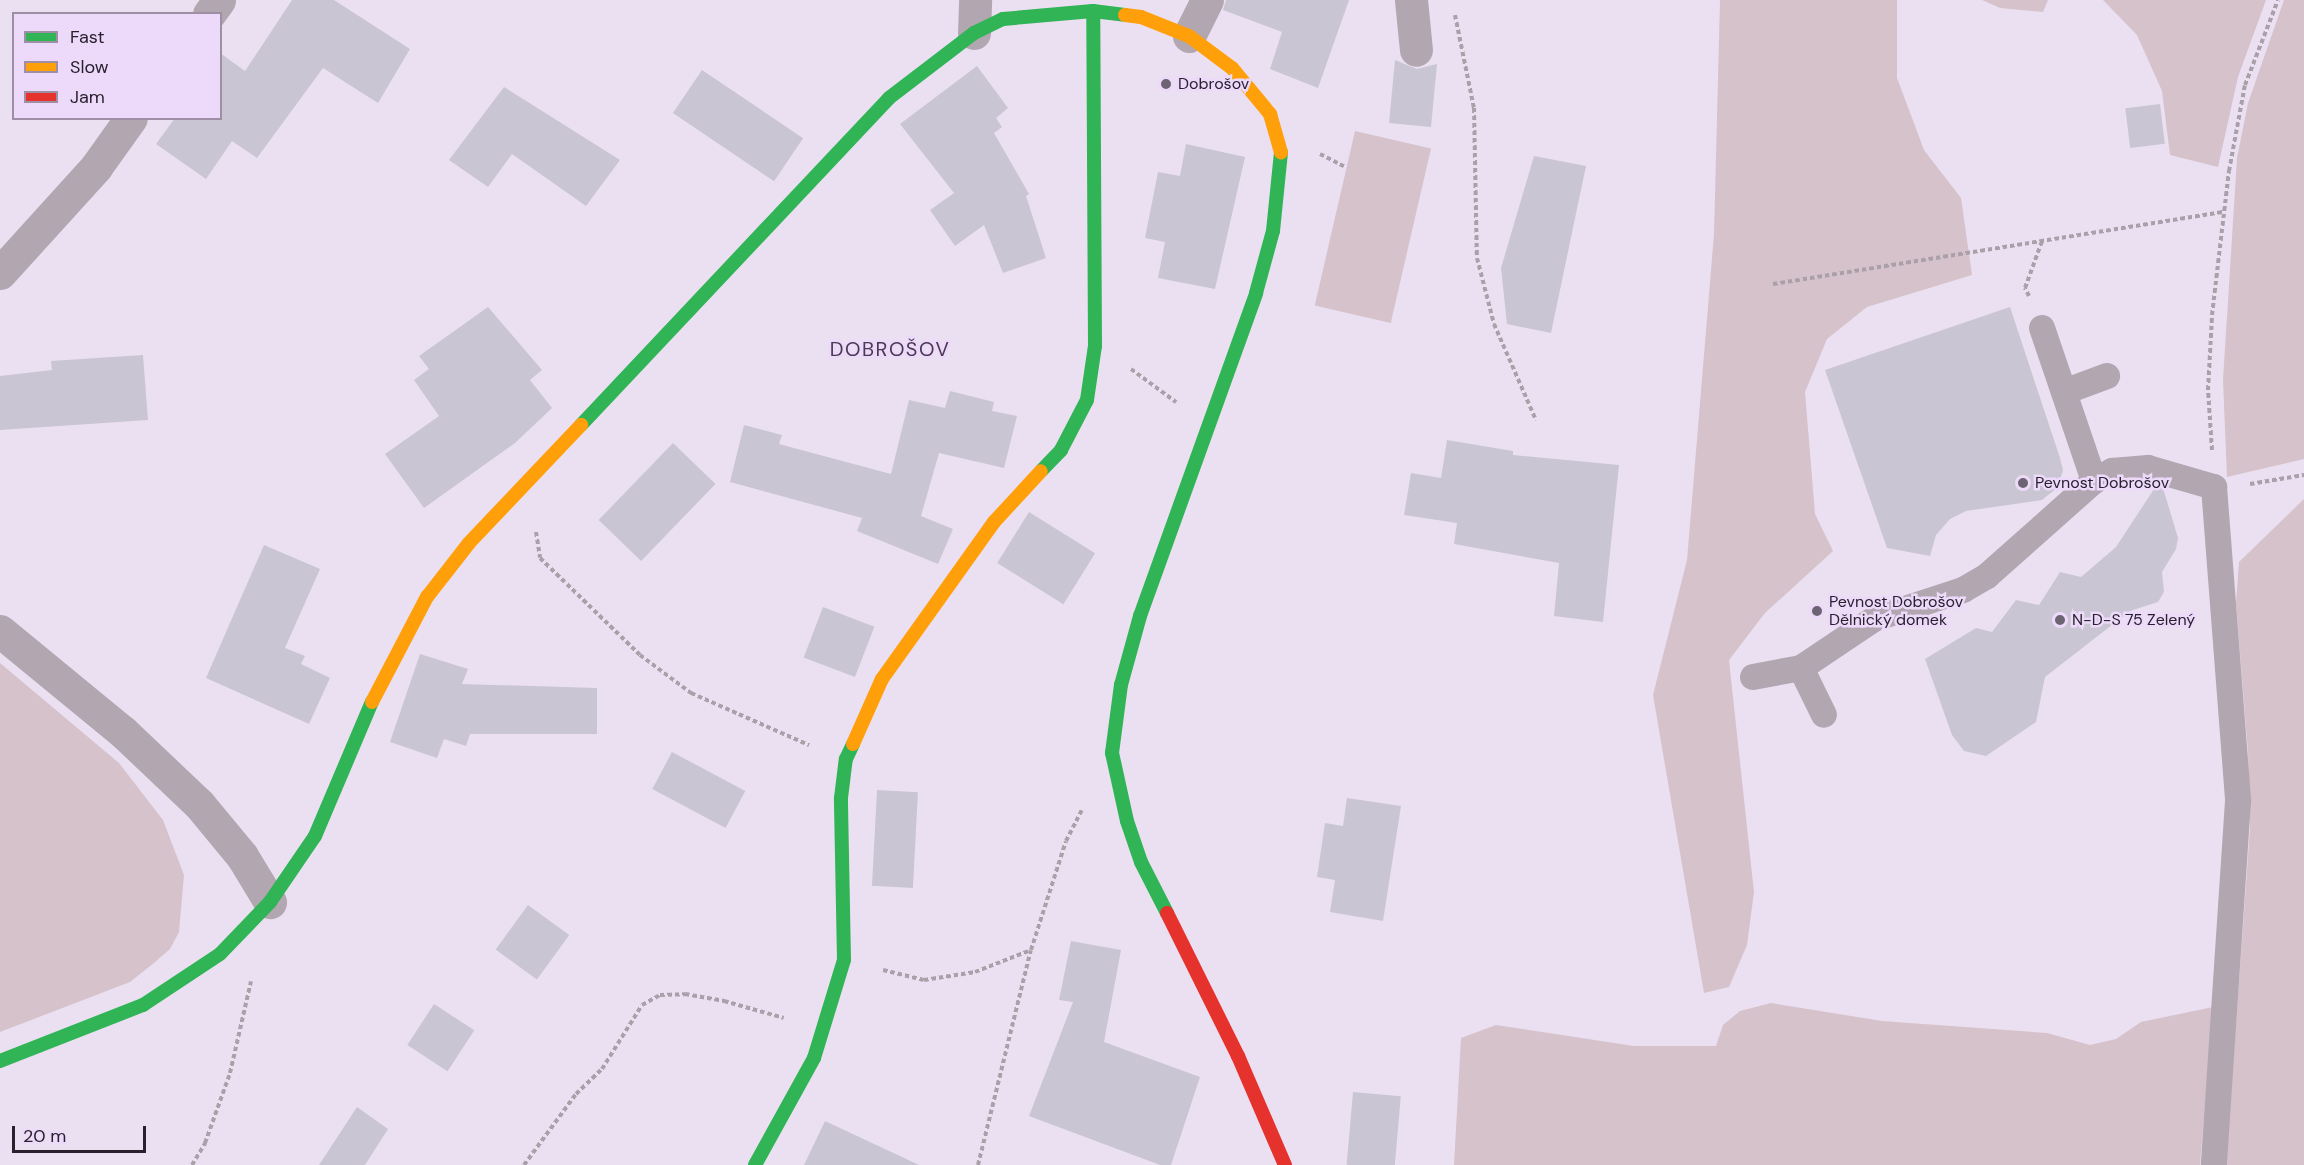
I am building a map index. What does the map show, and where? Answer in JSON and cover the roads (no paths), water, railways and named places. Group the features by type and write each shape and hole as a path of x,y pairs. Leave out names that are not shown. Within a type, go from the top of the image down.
{"street":[{"path":"974,33 975,0"},
{"path":"1189,36 1207,0"},
{"path":"1411,0 1416,50"},
{"path":"755,1165 814,1058 844,960 841,798 846,759 882,680 994,522 1060,450 1087,400 1095,346 1093,11"},
{"path":"0,1061 143,1005 184,981 220,954 270,902 315,836 400,640 427,597 469,543 889,98 974,33 1003,19 1093,11 1141,17 1189,36 1232,68 1254,92 1270,114 1282,147 1273,231 1256,293 1140,616 1121,685 1112,753 1127,821 1142,862 1238,1056 1285,1165"},
{"path":"0,273 96,167 130,120"},
{"path":"0,631 123,732 199,804 242,856 270,902"}],"lane":[{"path":"2042,328 2094,482"},
{"path":"2064,392 2107,376"},
{"path":"1753,677 1801,668 1874,619 1963,590 1988,576 2094,482 2112,471 2148,468 2214,487 2238,801 2214,1165"},
{"path":"1801,668 1824,715"}],"place":[{"name":"Dobrošov","path":"1166,84"},
{"name":"Pevnost Dobrošov","path":"2023,483"},
{"name":"Pevnost Dobrošov Dělnický domek","path":"1817,611"},
{"name":"N-D-S 75 Zelený","path":"2060,620"}],"district":[{"name":"DOBROŠOV","path":"890,349"}]}
